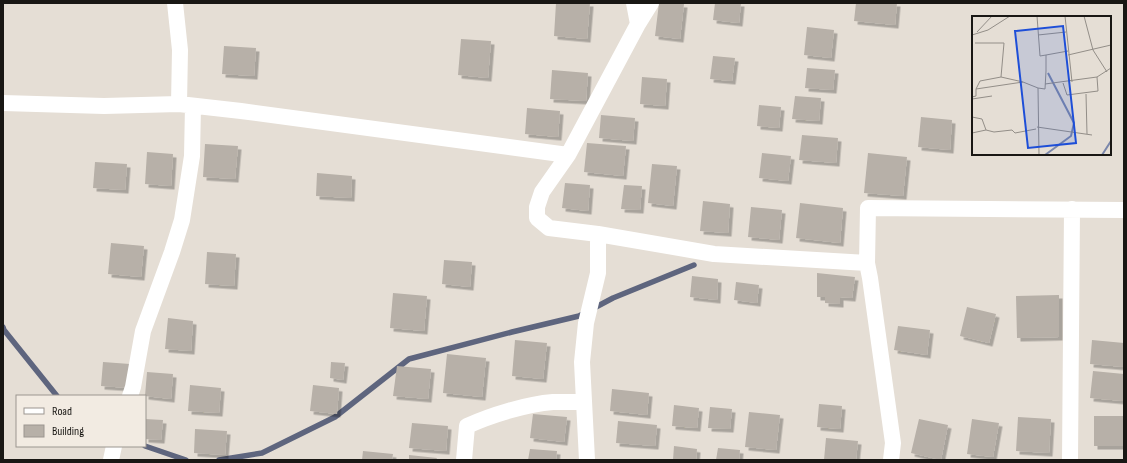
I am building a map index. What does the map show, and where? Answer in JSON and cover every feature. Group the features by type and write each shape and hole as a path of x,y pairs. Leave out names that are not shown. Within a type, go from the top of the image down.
{"street":[{"path":"130,395 144,331 182,220 192,156 175,3"},
{"path":"634,3 638,24"},
{"path":"651,3 638,24 568,155 542,192 536,207 536,218 549,228 598,234 714,254 867,263"},
{"path":"3,103 104,106 186,105 568,155"},
{"path":"892,460 893,443 867,263 868,208 1124,210"},
{"path":"1070,460 1072,209"},
{"path":"587,460 582,362 586,323 598,273 598,234"},
{"path":"464,460 467,426 485,418 531,406 552,402 584,402"}],"building":[{"path":"556,3 590,3 587,39 554,36"},
{"path":"659,3 684,4 680,39 655,36"},
{"path":"715,3 741,3 739,23 713,20"},
{"path":"856,3 897,3 895,25 854,21"},
{"path":"807,27 834,30 831,58 804,55"},
{"path":"461,39 491,41 488,78 458,75"},
{"path":"224,46 256,48 254,76 222,74"},
{"path":"713,56 735,58 732,81 710,79"},
{"path":"807,68 835,70 833,90 805,88"},
{"path":"552,70 588,73 586,101 550,99"},
{"path":"642,77 667,79 665,106 640,104"},
{"path":"795,96 821,98 819,121 792,119"},
{"path":"759,105 781,107 779,128 757,126"},
{"path":"527,108 560,111 558,137 525,134"},
{"path":"601,115 635,118 633,141 599,138"},
{"path":"921,117 952,120 950,150 918,147"},
{"path":"802,135 838,138 836,163 799,160"},
{"path":"587,143 626,146 623,176 584,172"},
{"path":"205,144 238,146 235,179 203,177"},
{"path":"147,152 173,154 171,186 145,184"},
{"path":"762,153 791,156 788,181 759,178"},
{"path":"868,153 907,157 903,196 864,193"},
{"path":"95,162 127,164 125,190 93,188"},
{"path":"652,164 677,166 673,206 648,203"},
{"path":"317,173 352,176 351,198 316,196"},
{"path":"565,183 590,185 588,211 562,208"},
{"path":"624,185 642,186 640,210 621,209"},
{"path":"703,201 730,204 728,233 700,231"},
{"path":"800,203 843,208 840,243 796,238"},
{"path":"751,207 782,210 779,240 748,237"},
{"path":"111,243 144,246 141,277 108,274"},
{"path":"207,252 236,254 234,286 205,284"},
{"path":"444,260 472,262 470,287 442,284"},
{"path":"817,273 855,277 852,298 840,297 840,304 825,303 825,297 817,297"},
{"path":"692,276 718,279 717,300 690,297"},
{"path":"736,282 759,285 757,303 734,300"},
{"path":"393,293 427,296 424,331 390,328"},
{"path":"1059,295 1059,337 1017,338 1016,296"},
{"path":"967,307 996,314 989,343 960,336"},
{"path":"168,318 193,321 191,351 165,349"},
{"path":"898,326 930,330 927,355 894,350"},
{"path":"515,340 547,343 543,379 512,376"},
{"path":"1092,340 1124,343 1124,367 1090,364"},
{"path":"447,354 486,358 482,397 443,393"},
{"path":"103,362 130,364 129,388 101,386"},
{"path":"331,362 345,363 343,380 330,378"},
{"path":"397,366 431,369 428,399 393,396"},
{"path":"1093,371 1124,374 1123,401 1090,398"},
{"path":"147,372 173,374 171,399 145,395"},
{"path":"190,385 221,388 219,413 188,411"},
{"path":"313,385 339,388 337,414 310,411"},
{"path":"612,389 649,393 647,415 610,411"},
{"path":"819,404 842,406 840,429 817,427"},
{"path":"674,405 699,408 697,428 672,426"},
{"path":"710,407 732,409 730,429 708,428"},
{"path":"749,412 780,415 776,450 745,447"},
{"path":"533,414 567,417 564,442 530,438"},
{"path":"1094,416 1124,416 1124,446 1094,446"},
{"path":"1018,417 1051,419 1049,453 1016,451"},
{"path":"146,419 163,420 161,440 146,439"},
{"path":"919,419 948,425 941,460 911,453"},
{"path":"972,419 999,423 993,457 967,454"},
{"path":"618,421 657,425 655,446 616,443"},
{"path":"412,423 448,426 446,451 409,448"},
{"path":"195,429 227,431 225,455 194,453"},
{"path":"826,438 858,441 856,460 824,460"},
{"path":"674,446 697,449 696,460 673,460"},
{"path":"718,448 740,450 739,460 716,460"},
{"path":"530,449 557,451 556,460 528,460"},
{"path":"363,451 393,454 392,460 362,460"},
{"path":"409,455 437,458 436,460 409,460"}],"waterway":[{"path":"219,460 262,453 335,417 409,359 579,316 613,298 694,265"},
{"path":"3,327 56,395"},
{"path":"146,446 186,460"}]}
